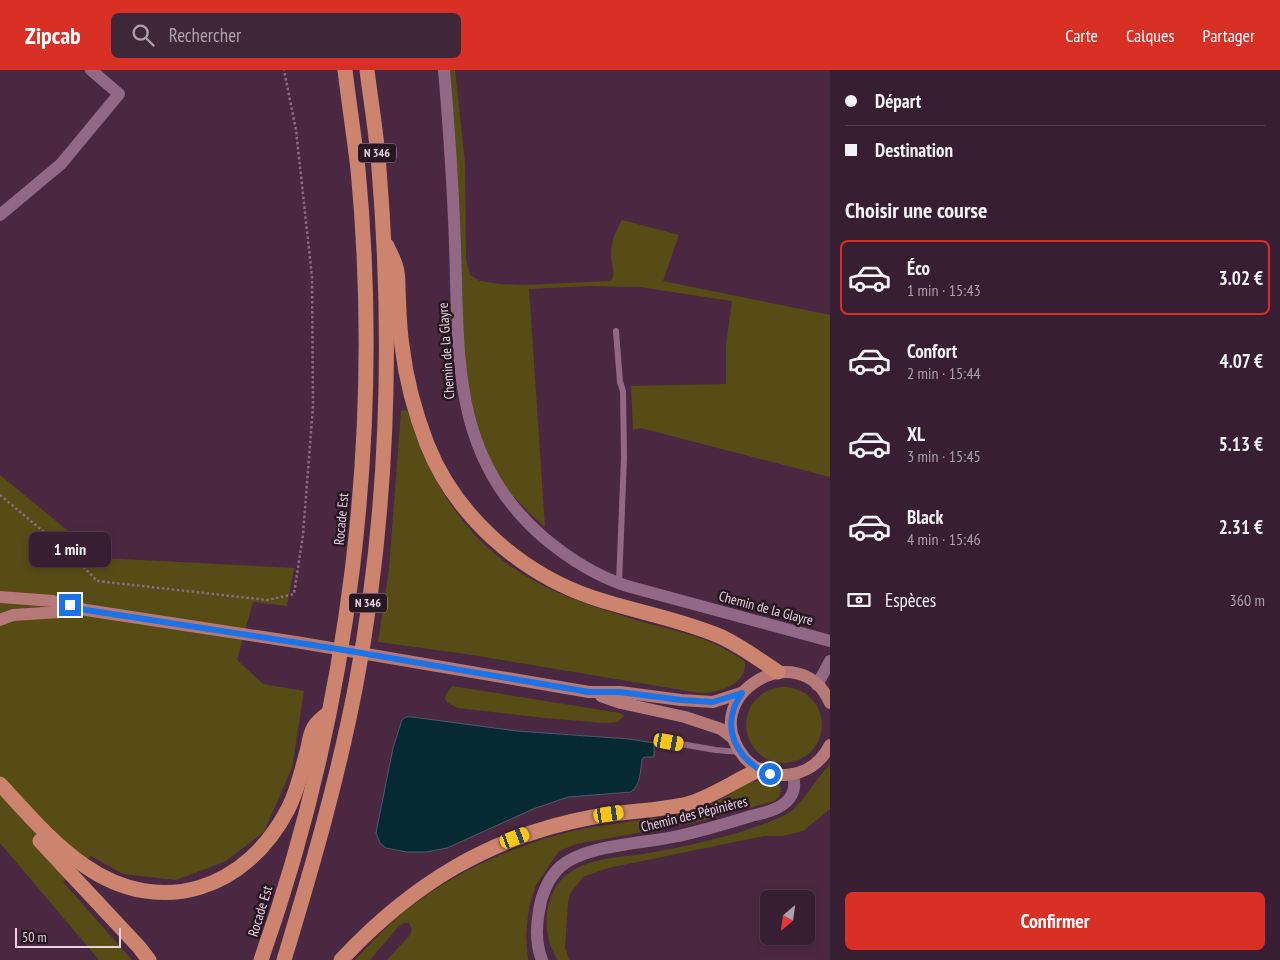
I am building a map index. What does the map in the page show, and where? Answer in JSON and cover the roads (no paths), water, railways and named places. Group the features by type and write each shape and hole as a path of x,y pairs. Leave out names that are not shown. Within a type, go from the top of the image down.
{"highway":[{"name":"Rocade Est","path":"261,960 298,843 318,762 345,620 359,506 365,370 364,268 358,169 345,70"},
{"name":"N 346","path":"284,960 317,852 338,768 356,682 373,570 380,507 385,432 386,333 384,237 379,166 367,70"},
{"path":"384,237 397,268 402,345 416,415 440,471 454,495 469,514 508,551 534,569 561,584 590,596 697,627 720,636 778,672"},
{"path":"0,784 62,849 86,867 110,880 134,889 154,892 176,893 201,888 226,877 249,860 270,837 294,795 313,728 328,713"},
{"path":"341,960 392,910 419,890 471,857 499,844 530,832 585,818 688,803 711,795 740,778 759,770"},
{"path":"0,798 149,960"}],"main road":[{"path":"0,596 53,601 86,610 302,643 589,692 621,702 685,717 722,729 734,740"},
{"path":"0,620 13,615 86,610"},
{"path":"828,750 811,767 793,774 782,776 759,770 748,762 740,752 734,740 732,724 734,708 742,693 752,683 764,676 778,672 799,675 817,685 830,704"},
{"path":"589,692 620,692 713,702 742,693"}],"street":[{"path":"0,215 61,164 119,94 91,70"},
{"name":"Chemin de la Glayre","path":"444,70 451,168 461,378 466,412 474,438 486,466 501,490 528,523 568,556 594,572 619,583 830,641"},
{"path":"817,685 830,661"},
{"name":"Chemin des Pépinières","path":"542,960 538,946 537,926 540,902 542,894 559,868 574,858 588,852 674,837 768,811 789,800 794,792 793,774"}],"lane":[{"path":"616,331 620,382 623,391 624,429 619,583"},
{"path":"669,742 740,752"}],"water":[{"path":"406,717 517,731 629,739 654,743 654,757 644,757 642,760 637,785 631,792 568,797 533,809 447,848 426,852 407,852 386,848 380,843 376,833 393,748 402,720"}]}
